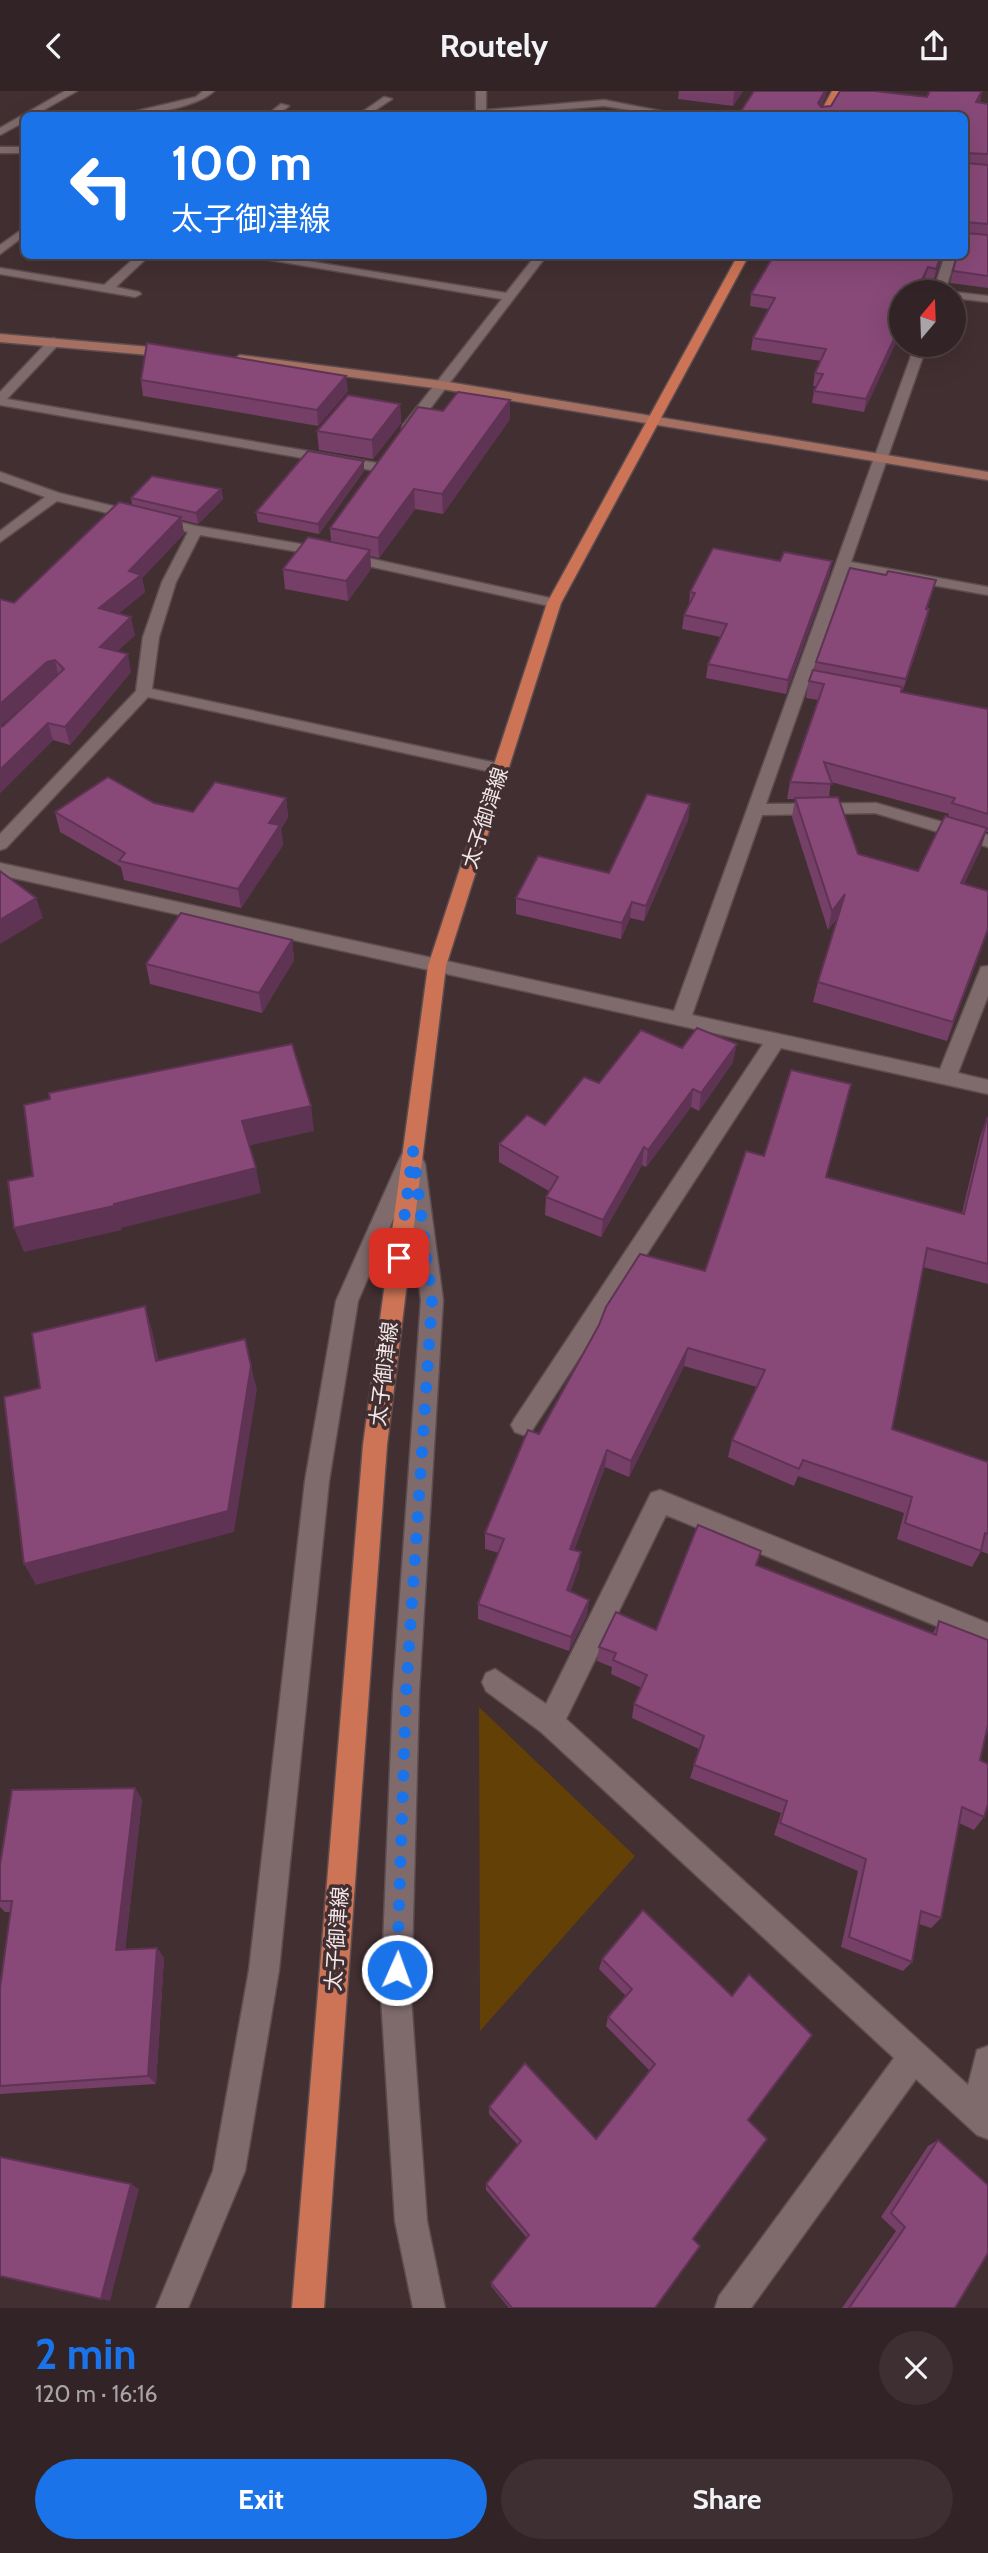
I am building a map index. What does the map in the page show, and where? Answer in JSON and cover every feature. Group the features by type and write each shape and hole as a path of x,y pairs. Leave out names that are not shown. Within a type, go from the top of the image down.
{"main road":[{"path":"824,112 837,91"},
{"name":"太子御津線","path":"308,2308 376,1445 437,966 554,603 742,259"}],"street":[{"path":"36,112 72,91"},
{"path":"139,112 199,99 209,91"},
{"path":"481,91 481,112"},
{"path":"604,103 615,91"},
{"path":"367,112 387,99"},
{"path":"493,112 604,103 658,112"},
{"path":"275,112 284,106"},
{"path":"0,132 21,120"},
{"path":"0,150 21,150"},
{"path":"0,251 21,234"},
{"path":"107,290 141,259"},
{"path":"271,259 508,297"},
{"path":"401,436 539,259"},
{"path":"943,280 950,259"},
{"path":"0,271 135,294"},
{"path":"966,296 988,299"},
{"path":"0,338 183,353"},
{"path":"0,400 54,342"},
{"path":"221,357 442,385 988,477"},
{"path":"680,1021 756,810 810,680 844,565 917,357"},
{"path":"0,400 377,467"},
{"path":"0,476 55,496 196,530 321,546 554,603"},
{"path":"0,538 55,496"},
{"path":"0,844 144,692 151,637 169,582 196,530"},
{"path":"844,565 988,591"},
{"path":"144,692 501,769"},
{"path":"756,810 876,808 988,841"},
{"path":"0,869 988,1087"},
{"path":"946,1078 988,972"},
{"path":"523,1425 775,1042"},
{"path":"172,2308 229,2171 260,1997 317,1481 347,1301 413,1151"},
{"path":"413,1151 432,1300 406,1693 396,1997 411,2221 429,2308"},
{"path":"550,1723 660,1501 988,1635"},
{"path":"495,1682 550,1723 982,2118"},
{"path":"731,2308 914,2056"},
{"path":"982,2118 988,2061"}],"shaded area":[{"path":"479,1707 635,1856 480,2031"}],"building":[{"path":"754,91 825,91 818,103 821,107 831,106 840,91 874,91 927,97 930,91 982,91 976,102 988,104 988,154 968,153 968,112 740,112"},
{"path":"968,163 988,165 988,224 968,222"},
{"path":"968,233 988,235 988,276 953,271 956,259 968,259"},
{"path":"772,259 940,259 936,269 928,267 922,280 889,280 889,350 866,399 814,391 823,374 815,373 826,349 753,338 775,298 751,294"},
{"path":"147,343 346,376 317,410 141,380"},
{"path":"458,392 510,400 442,494 414,489 378,538 330,528 418,407 443,411"},
{"path":"348,395 400,404 372,440 317,431"},
{"path":"308,451 364,461 318,524 256,512"},
{"path":"152,476 221,489 196,513 131,498"},
{"path":"119,502 181,517 129,571 141,575 99,608 131,617 100,647 128,654 65,727 48,723 0,770 0,727 64,669 55,660 47,662 0,704 0,599 14,603"},
{"path":"308,537 370,550 346,581 283,569"},
{"path":"713,548 780,561 784,552 832,561 788,680 708,664 727,624 684,615 695,593 690,592"},
{"path":"850,568 886,575 888,571 936,580 906,679 816,662"},
{"path":"813,670 902,687 901,692 988,709 988,814 952,803 955,798 824,762 832,784 790,782 824,684 809,681"},
{"path":"108,777 154,803 193,812 215,782 286,798 269,823 280,825 238,889 119,861 125,853 55,812"},
{"path":"647,794 690,804 646,906 632,902 622,923 516,898 538,856 609,873"},
{"path":"838,797 858,854 918,871 945,816 987,828 961,883 988,891 988,929 953,1022 818,982 845,894 832,911 795,798"},
{"path":"0,871 36,898 0,920"},
{"path":"181,913 292,940 259,993 146,964"},
{"path":"697,1028 737,1044 701,1093 693,1089 648,1150 644,1147 603,1220 546,1197 558,1177 499,1144 527,1115 545,1125 584,1077 599,1083 641,1030 682,1048"},
{"path":"292,1044 311,1106 242,1121 256,1168 114,1206 14,1228 8,1181 33,1176 24,1105 50,1099 49,1093"},
{"path":"791,1070 851,1084 826,1177 964,1214 988,1118 988,1264 927,1248 892,1429 988,1462 988,1534 985,1533 981,1551 905,1523 912,1497 803,1460 799,1469 732,1440 765,1370 688,1348 631,1461 607,1450 570,1549 581,1552 567,1590 589,1600 571,1637 478,1604 504,1539 485,1533 528,1430 539,1434 599,1325 606,1307 640,1254 705,1271 746,1151 764,1156"},
{"path":"145,1306 156,1361 245,1339 251,1366 228,1511 24,1564 4,1397 40,1388 32,1333"},
{"path":"698,1525 761,1551 756,1565 936,1635 939,1621 988,1640 988,1725 980,1760 988,1764 988,1804 984,1817 962,1807 941,1918 921,1911 912,1962 849,1937 866,1859 780,1823 787,1801 694,1765 704,1736 634,1704 647,1675 613,1660 616,1653 599,1647 616,1612 656,1630"},
{"path":"135,1788 116,1950 157,1948 148,2076 0,2086 0,1988 12,1901 0,1901 0,1865 12,1790"},
{"path":"643,1910 732,1996 749,1974 812,2035 748,2120 767,2139 693,2239 700,2246 655,2308 512,2308 491,2283 529,2235 486,2184 521,2141 489,2107 525,2063 596,2139 655,2064 608,2017 632,1989 602,1959"},
{"path":"938,2140 988,2185 988,2253 955,2308 849,2308 905,2227 891,2213"},
{"path":"0,2157 131,2184 101,2299 0,2276"}],"route":[{"path":"397,1970 406,1693 432,1300 413,1151 399,1258"}]}
